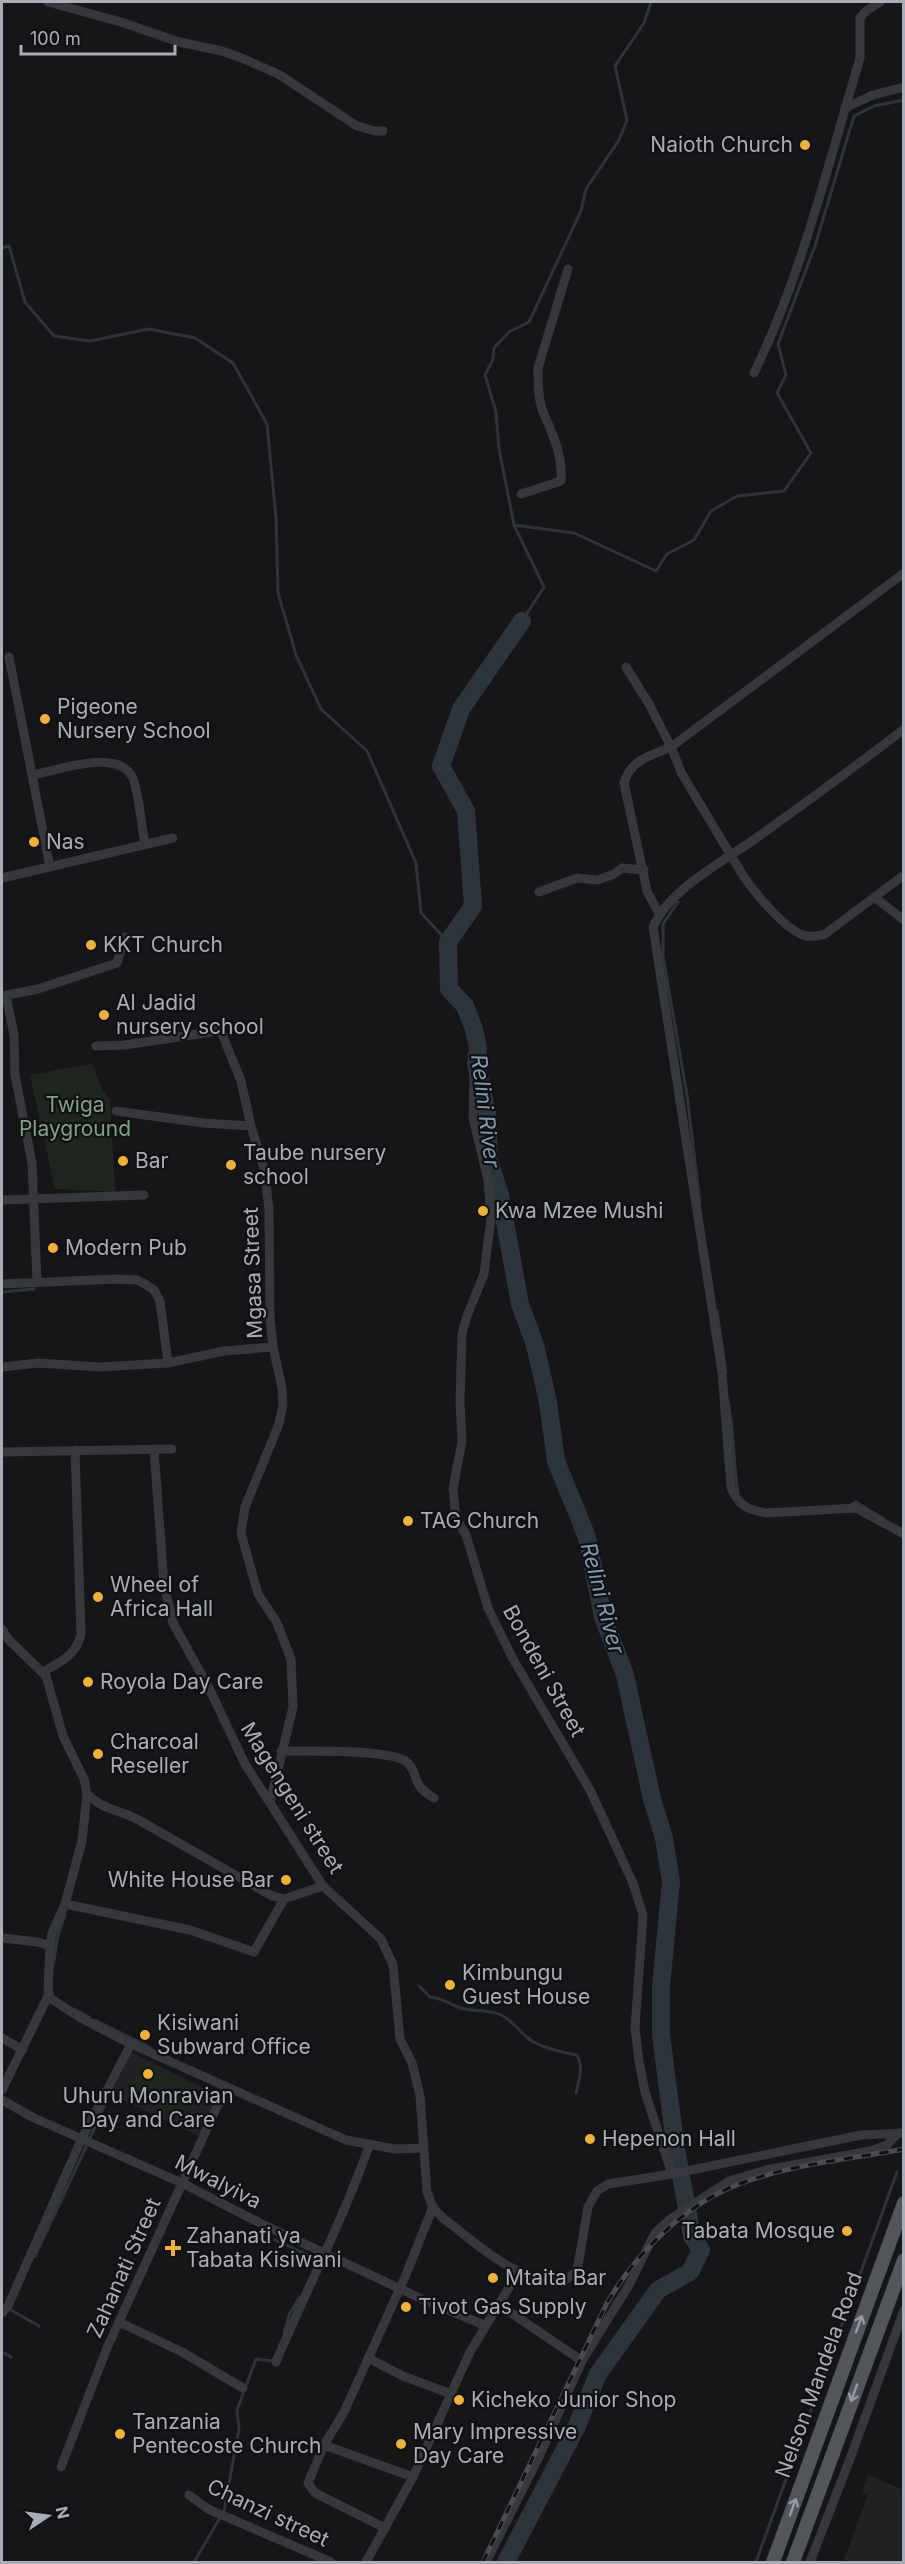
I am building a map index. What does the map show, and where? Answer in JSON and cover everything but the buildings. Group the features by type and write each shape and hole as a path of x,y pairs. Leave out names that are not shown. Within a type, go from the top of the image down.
{"main road":[{"name":"Nelson Mandela Road","path":"773,2562 903,2203"},
{"name":"Nelson Mandela Road","path":"793,2562 903,2260"}],"street":[{"path":"48,2 120,22 179,42 222,51 244,59 280,75 357,126 375,131 383,130"},
{"path":"754,373 770,340 795,272 860,58 860,18 880,2"},
{"path":"845,108 873,95 903,87"},
{"path":"522,494 561,481 562,468 558,447 542,410 538,368 568,269"},
{"path":"659,914 647,891 624,783 637,761 671,747 903,573"},
{"path":"9,657 50,867"},
{"path":"626,667 671,747 682,774 753,890 798,933 807,936 825,934 903,875"},
{"path":"903,729 732,856 697,877 659,914 653,927 687,1132 722,1372 731,1487 736,1500 753,1511 766,1513 856,1508 903,1534"},
{"path":"33,776 109,761 125,766 134,780 145,844"},
{"path":"2,878 173,838"},
{"path":"539,892 577,878 598,880 622,868 644,870"},
{"path":"874,897 903,920"},
{"path":"38,1281 32,1163 15,1075 14,1035 4,995 38,989 117,963 125,937"},
{"name":"Mgasa Street","path":"96,1046 125,1045 219,1031 241,1081 251,1126 265,1172 268,1190 270,1319 283,1405 273,1442 245,1507 242,1533 258,1594 276,1623 291,1659 293,1707 270,1803"},
{"name":"Bondeni Street","path":"474,1071 473,1118 488,1180 491,1219 484,1274 462,1334 460,1402 462,1441 453,1489 456,1518 466,1536 488,1608 513,1659 590,1790 633,1883 643,1915 635,2028 639,2061 645,2092 674,2174"},
{"path":"116,1111 202,1123 251,1126"},
{"path":"2,1200 144,1195"},
{"path":"2,1284 38,1281 137,1280 154,1290 160,1301 168,1363"},
{"path":"2,1366 38,1363 100,1367 168,1363 224,1351 273,1347"},
{"name":"Magengeni street","path":"154,1449 164,1585 168,1608 245,1764 323,1886 381,1939 390,1954 400,2039 412,2063 420,2096 428,2192 433,2207"},
{"path":"2,1452 172,1449"},
{"path":"43,1672 73,1654 81,1634 75,1450"},
{"path":"2,1629 8,1638 43,1672 51,1686 63,1736 84,1779 87,1794 82,1841 65,1904 52,1933 49,1994 2,2090"},
{"path":"281,1751 370,1754 404,1760 410,1765 419,1787 434,1798"},
{"path":"87,1794 99,1805 118,1809 267,1894 284,1899 323,1886"},
{"path":"65,1904 190,1930 254,1952 284,1899"},
{"path":"2,1938 38,1942 50,1946"},
{"path":"49,1994 54,2002 130,2044 346,2140 369,2146 424,2148"},
{"path":"2,2038 23,2050"},
{"path":"2,2313 35,2247 82,2138 130,2044"},
{"name":"Zahanati Street","path":"61,2467 87,2396 119,2322 226,2087"},
{"name":"Mwalyiva","path":"2,2100 32,2117 182,2183 325,2254 484,2325"},
{"path":"385,2528 315,2493 308,2483 324,2445 344,2412 400,2288 433,2207 485,2252 519,2271 558,2282 569,2279 577,2271 588,2207 597,2191 616,2180 674,2174 861,2135 901,2133"},
{"path":"486,2562 539,2457 582,2361 629,2284 655,2233 669,2220 729,2181 766,2170 870,2151 887,2145 901,2133"},
{"path":"276,2362 325,2254 369,2146"},
{"path":"366,2562 413,2477 484,2325 519,2271"},
{"path":"498,2304 582,2361"},
{"path":"810,2562 850,2459 903,2310"},
{"path":"119,2322 182,2352 243,2388"},
{"path":"368,2358 403,2376 451,2394"},
{"path":"324,2445 413,2477"},
{"name":"Chanzi street","path":"189,2495 208,2509 331,2562"}],"shaded area":[{"name":"Uhuru Monravian Day and Care","path":"131,2052 219,2096 199,2136 111,2095"},
{"path":"868,2474 903,2490 903,2562 848,2562 844,2560 866,2500 867,2494 862,2493"}],"green space":[{"name":"Twiga Playground","path":"92,1064 101,1086 110,1099 115,1192 55,1189 30,1075"},
{"path":"144,2061 212,2094 205,2107 189,2100 180,2118 128,2093"}],"waterway":[{"path":"522,621 544,587 514,525 499,449 496,412 485,375 493,359 494,348 509,332 529,322 581,211 586,189 619,140 627,120 615,66 644,23 651,2"},
{"path":"514,525 574,533 656,571 667,554 694,540 711,511 737,496 784,491 811,453 777,393 786,375 778,344 815,246 854,116 874,106 904,100"},
{"path":"2,248 9,246 25,302 54,336 90,341 149,329 195,338 233,363 267,424 276,518 278,593 296,655 321,709 367,751 416,863 421,913 448,942"},
{"name":"Relini River","path":"506,2562 576,2428 598,2374 658,2290 690,2272 701,2250 692,2236 675,2143 661,2035 661,1986 671,1882 664,1838 652,1799 625,1675 603,1617 587,1537 556,1461 548,1402 535,1345 520,1304 500,1195 489,1160 487,1113 476,1063 478,1048 474,1029 465,1006 449,989 448,942 473,906 466,811 441,766 461,709 522,621"},
{"path":"678,902 663,924 663,956 687,1095 700,1204"},
{"path":"2,1292 34,1289"},
{"path":"717,1311 726,1373"},
{"path":"728,1400 738,1492"},
{"path":"851,1505 856,1502 884,1519"},
{"path":"53,1966 58,1935 65,1915"},
{"path":"419,1986 430,1997 460,2008 501,2015 534,2042 577,2055 581,2069 576,2093"},
{"path":"74,2009 89,2017"},
{"path":"95,2020 151,2048"},
{"path":"90,2138 107,2100"},
{"path":"35,2256 86,2147"},
{"path":"756,2562 897,2172"},
{"path":"275,2240 319,2260"},
{"path":"284,2333 289,2315 299,2298"},
{"path":"9,2309 39,2326"},
{"path":"2,2352 11,2357"},
{"path":"194,2562 224,2511 239,2429 237,2410 256,2359 273,2361 274,2358"}],"railway":[{"path":"483,2562 607,2303 632,2266 664,2232 701,2203 721,2192 761,2176 904,2149"}],"place":[{"name":"Naioth Church","path":"805,145"},
{"name":"Pigeone Nursery School","path":"45,719"},
{"name":"Nas","path":"34,842"},
{"name":"KKT Church","path":"91,945"},
{"name":"Al Jadid nursery school","path":"104,1015"},
{"name":"Bar","path":"123,1161"},
{"name":"Taube nursery school","path":"231,1165"},
{"name":"Kwa Mzee Mushi","path":"483,1211"},
{"name":"Modern Pub","path":"53,1248"},
{"name":"TAG Church","path":"408,1521"},
{"name":"Wheel of Africa Hall","path":"98,1597"},
{"name":"Royola Day Care","path":"88,1682"},
{"name":"Charcoal Reseller","path":"98,1754"},
{"name":"White House Bar","path":"286,1880"},
{"name":"Kimbungu Guest House","path":"450,1985"},
{"name":"Kisiwani Subward Office","path":"145,2035"},
{"name":"Uhuru Monravian Day and Care","path":"148,2074"},
{"name":"Hepenon Hall","path":"590,2139"},
{"name":"Tabata Mosque","path":"847,2231"},
{"name":"Zahanati ya Tabata Kisiwani","path":"173,2248"},
{"name":"Mtaita Bar","path":"493,2278"},
{"name":"Tivot Gas Supply","path":"406,2307"},
{"name":"Kicheko Junior Shop","path":"459,2400"},
{"name":"Tanzania Pentecoste Church","path":"120,2434"},
{"name":"Mary Impressive Day Care","path":"401,2444"}]}
